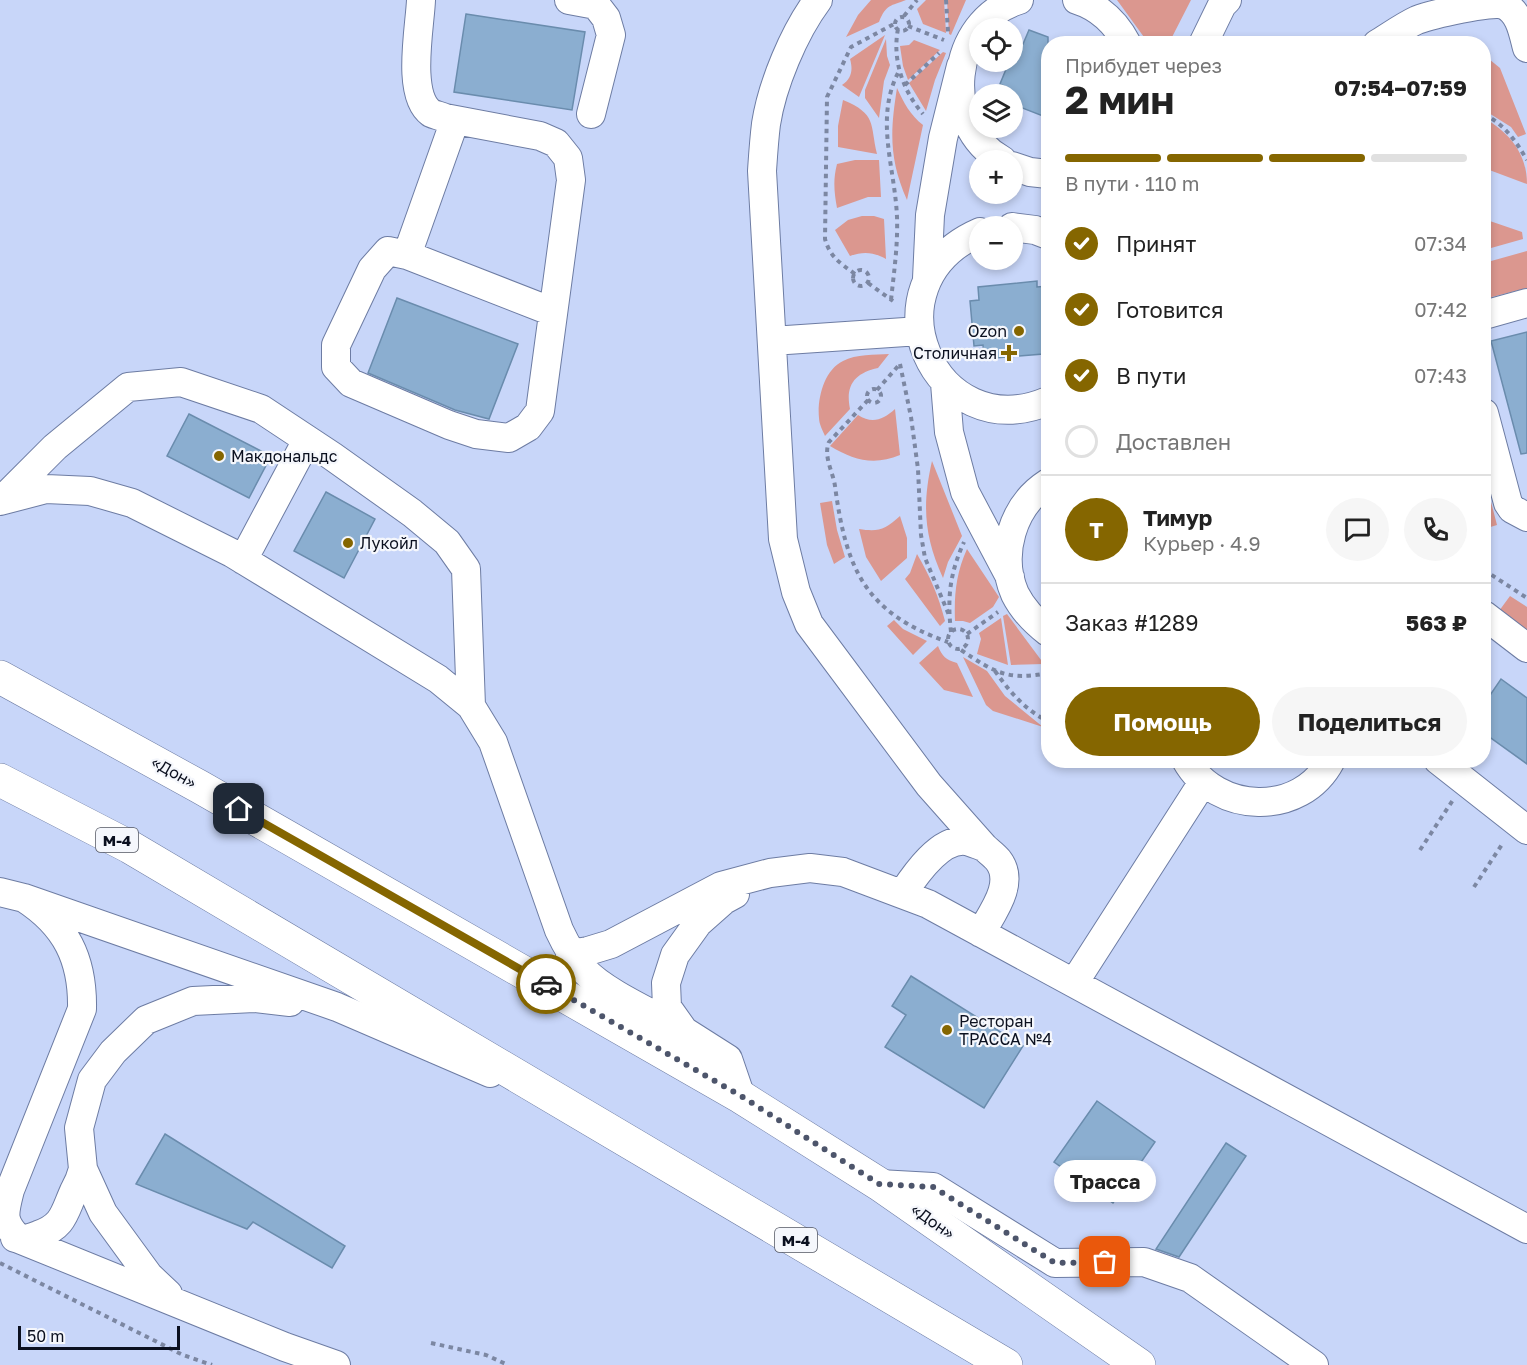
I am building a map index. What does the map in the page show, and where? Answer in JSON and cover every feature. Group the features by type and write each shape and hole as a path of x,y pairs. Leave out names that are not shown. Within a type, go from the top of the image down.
{"highway":[{"name":"«Дон»","path":"0,677 200,787 741,1096 879,1184 1139,1365"},
{"name":"М-4","path":"0,780 130,847 1006,1365"}],"street":[{"path":"422,0 416,78 421,99 431,112 455,120 540,136 556,143 568,158 572,180 540,411 528,427 509,438 476,434 448,425 351,383 336,367 336,345 372,269 388,251 407,255 553,312"},
{"path":"569,0 596,5 606,18 611,35 591,114"},
{"path":"818,0 789,52 776,87 767,122 762,171 783,539 796,592 809,624 929,785 999,861 1005,879 999,899 981,933"},
{"path":"927,279 930,215 943,138 967,50 991,0"},
{"path":"988,150 974,134 965,118 960,101 959,84 967,50 985,21 999,10 1019,0"},
{"path":"1077,0 1098,10 1112,21 1122,36"},
{"path":"1207,36 1222,5 1227,0"},
{"path":"1391,36 1418,20 1488,3 1503,4 1513,11 1521,26 1527,48"},
{"path":"407,255 455,120"},
{"path":"1023,170 1041,173"},
{"path":"1023,228 1041,232"},
{"path":"969,237 949,250 927,279 921,297 919,315 925,352 933,368 945,382 959,394 976,403 993,408 1012,409 1030,407 1041,403"},
{"path":"1491,313 1527,303"},
{"path":"772,341 920,331"},
{"path":"1,500 55,447 128,387 181,382 261,409 421,520 447,542 466,569 471,706"},
{"path":"945,382 949,432 965,492 1010,577"},
{"path":"1491,439 1508,503 1512,509 1527,517"},
{"path":"243,560 308,440"},
{"path":"1,500 46,489 90,491 132,503 243,560 438,679 471,706 493,742 559,930 570,954 585,972 605,987 684,1031 728,1059 741,1096"},
{"path":"1041,489 1021,510 1013,526 1008,560 1015,594 1024,609 1041,627"},
{"path":"1491,620 1527,648"},
{"path":"1074,983 1194,771 1228,798 1260,803 1276,801 1306,788 1326,768"},
{"path":"1448,768 1522,826"},
{"path":"929,785 938,820 937,840 930,858"},
{"path":"903,893 930,858 947,846 964,841 984,847"},
{"path":"570,954 611,944 721,886 770,873 810,868 843,872 927,904 1527,1229"},
{"path":"684,1031 667,1007 666,983 675,955 698,923 724,900 770,873"},
{"path":"12,895 337,1007 586,1115"},
{"path":"9,1234 4,1215 10,1190 82,1009 83,984 76,957 59,929 43,910 12,895"},
{"path":"178,1304 148,1276 128,1249 103,1213 83,1169 79,1128 92,1080 113,1052 147,1020 193,1001 254,998 337,1007"},
{"path":"9,1234 50,1231 60,1222 83,1169"},
{"path":"879,1184 933,1187 1055,1263 1144,1262 1190,1278 1314,1365"},
{"path":"9,1234 285,1347 336,1365"}],"path":[{"path":"855,274 836,260 828,250 825,238 828,97 852,46 894,24 896,19 903,17 917,0"},
{"path":"908,26 949,43 945,0"},
{"path":"894,24 903,31 908,26 908,20 903,17"},
{"path":"898,29 895,45 899,71 909,95 926,118"},
{"path":"905,85 925,64 951,44 967,50"},
{"path":"891,300 897,248 897,214 886,140 887,107 893,82 899,71"},
{"path":"1491,119 1504,127 1515,139 1527,160"},
{"path":"861,270 866,272 869,276 868,283 857,285 854,281 855,274 861,270"},
{"path":"868,283 899,306"},
{"path":"906,358 877,390 869,392 868,400 826,448 834,479 840,527 850,558 863,584 884,607 908,625 948,642 955,649 961,650 987,667 1007,675 1027,677 1041,674"},
{"path":"900,364 917,458 921,535 925,558 949,615"},
{"path":"868,400 879,401 877,390"},
{"path":"948,642 951,632 949,588 952,571 967,536"},
{"path":"1491,575 1527,598"},
{"path":"967,634 1006,607"},
{"path":"951,632 961,629 967,634 968,642 961,650"},
{"path":"995,670 1005,686 1022,704 1041,716"},
{"path":"1420,850 1465,782"},
{"path":"1474,887 1522,826"},
{"path":"0,1263 183,1355 212,1365"},
{"path":"431,1343 486,1355 508,1365"}],"shaded area":[{"path":"871,0 906,0 887,9 879,22 846,37 858,15"},
{"path":"926,0 944,0 946,33 923,24 917,9"},
{"path":"947,0 966,0 951,35 949,34"},
{"path":"1117,0 1191,0 1173,36 1143,36"},
{"path":"885,35 859,97 842,85 851,73 850,59"},
{"path":"886,39 890,65 884,81 879,118 865,98 865,90"},
{"path":"914,40 940,50 908,80 900,46 909,45"},
{"path":"943,52 946,53 926,111 909,83"},
{"path":"1491,61 1500,68 1526,134 1518,137 1511,127 1491,114"},
{"path":"897,88 914,117 923,125 907,200 894,158 892,132"},
{"path":"843,100 867,115 872,127 877,154 838,147 838,126"},
{"path":"1491,123 1502,130 1515,145 1524,163 1527,184 1491,171"},
{"path":"855,160 879,160 881,197 868,197 837,208 834,186 837,164"},
{"path":"862,216 884,219 886,259 868,253 850,256 835,230 848,220"},
{"path":"1491,221 1522,232 1523,239 1491,248"},
{"path":"1527,251 1527,288 1491,297 1491,261"},
{"path":"889,354 878,368 863,373 854,381 849,393 850,409 825,436 819,420 819,402 823,386 831,371 836,365 854,357"},
{"path":"895,409 900,455 881,460 864,460 847,455 830,446 858,415 877,420"},
{"path":"932,461 962,536 948,562 943,578 932,548 927,520 927,492"},
{"path":"832,501 845,557 834,564 827,545 820,503"},
{"path":"1491,502 1497,525 1491,527"},
{"path":"900,516 907,538 907,558 881,581 866,557 859,529 881,529"},
{"path":"967,549 999,597 993,607 970,623 955,621 956,584"},
{"path":"917,554 940,604 945,621 940,626 905,579 910,573"},
{"path":"1510,596 1527,607 1527,634 1499,611"},
{"path":"1007,614 1041,660 1041,664 1011,665 1003,616"},
{"path":"1001,618 1008,665 977,654 981,639 979,633"},
{"path":"894,620 903,629 927,641 913,655 887,626"},
{"path":"938,646 945,657 957,663 973,697 944,690 919,663"},
{"path":"963,657 987,671 1005,696 1041,726 993,711 986,705"}],"building":[{"path":"466,14 585,32 572,110 454,92"},
{"path":"1029,30 1045,36 1041,36 1041,115 1023,108 1023,84 1000,84 1005,72 1023,72 1023,44"},
{"path":"1037,281 1037,287 1041,287 1041,354 984,359 983,345 974,346 970,301 979,300 978,287"},
{"path":"397,298 518,344 489,419 455,410 368,373"},
{"path":"1527,332 1527,453 1521,454 1491,341"},
{"name":"Макдональдс","path":"189,414 271,456 249,498 167,456"},
{"path":"326,492 375,519 344,578 294,551"},
{"path":"1501,679 1527,698 1527,764 1491,738 1491,694"},
{"name":"Ресторан ТРАССА №4","path":"911,976 1023,1046 984,1108 885,1047 906,1015 892,1006"},
{"path":"1097,1101 1155,1142 1113,1203 1054,1162"},
{"path":"165,1134 345,1246 332,1268 253,1222 247,1229 136,1184"},
{"path":"1226,1143 1246,1156 1179,1257 1156,1249"}],"way so far":[{"path":"546,984 741,1096 879,1184 933,1187 1055,1263 1105,1262"}],"place":[{"name":"Ozon","path":"1019,331"},
{"name":"Столичная","path":"1009,353"},
{"name":"Макдональдс","path":"219,456"},
{"name":"Лукойл","path":"348,543"},
{"name":"Ресторан ТРАССА №4","path":"947,1030"},
{"name":"Трасса","path":"1105,1262"}],"route":[{"path":"239,809 546,984"}]}
